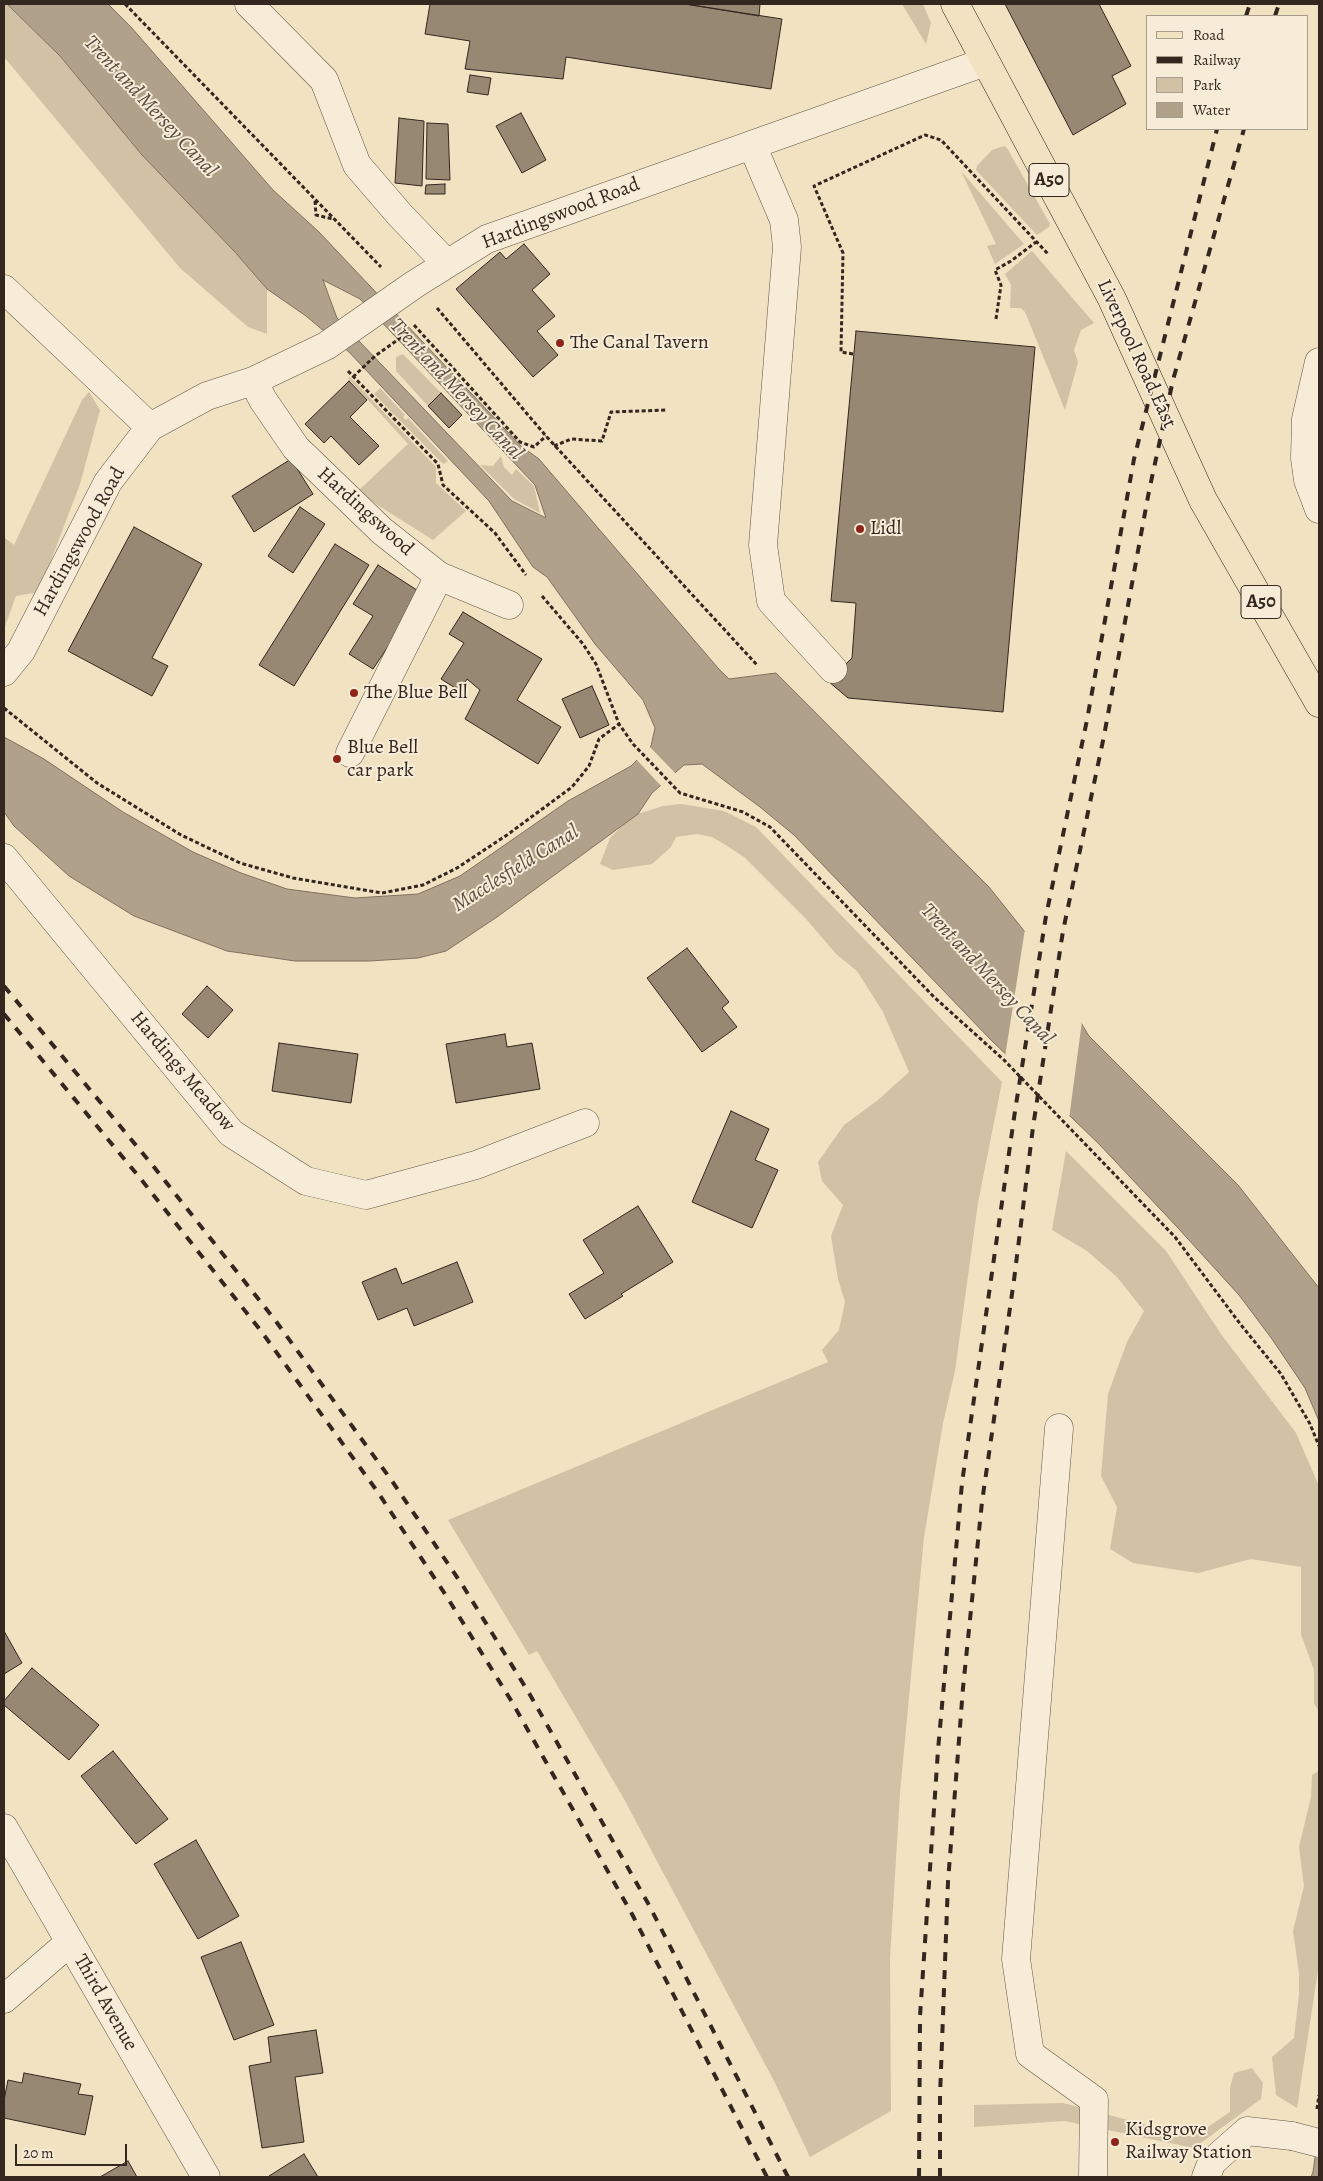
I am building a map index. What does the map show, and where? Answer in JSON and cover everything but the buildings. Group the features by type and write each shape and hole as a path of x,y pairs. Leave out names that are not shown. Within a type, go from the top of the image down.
{"main road":[{"name":"Liverpool Road East","path":"955,4 1112,299 1203,500 1319,703"}],"street":[{"path":"248,4 324,80 357,165 400,215 447,264"},
{"name":"Hardingswood Road","path":"4,672 21,651 108,482 150,427 208,396 253,381 326,346 410,288 487,239 985,62"},
{"path":"752,145 784,220 787,247 763,545 771,600 833,669"},
{"path":"4,289 150,427"},
{"path":"1319,362 1306,419 1305,458 1308,480 1319,509"},
{"name":"Hardingswood","path":"253,381 263,400 296,448 382,531 439,576 509,605"},
{"path":"350,753 439,576"},
{"name":"Hardings Meadow","path":"4,858 231,1133 306,1181 366,1195 476,1165 585,1123"},
{"path":"1059,1428 1016,1959 1030,2054 1094,2100 1094,2177"},
{"name":"Third Avenue","path":"4,1828 206,2177"},
{"path":"4,1999 70,1942"},
{"path":"1206,2177 1212,2162 1247,2131 1292,2136 1319,2143"}],"path":[{"path":"125,4 335,220 410,288 757,665"},
{"path":"853,354 841,352 843,253 814,186 924,136 941,140 1049,255"},
{"path":"315,200 316,215 335,220"},
{"path":"996,320 1001,285 995,270 1011,261 1036,242"},
{"path":"412,328 414,325 520,442 534,447 546,436"},
{"path":"353,377 375,356 398,341"},
{"path":"326,346 353,377 438,464 443,485 495,533 529,579"},
{"path":"554,446 571,439 602,441 611,412 667,410"},
{"path":"540,594 583,644 596,664 619,724 633,744 680,793 743,812 770,827 934,997 1004,1060 1175,1237 1241,1325 1281,1374 1310,1424 1319,1446"},
{"path":"4,708 97,783 181,835 240,863 293,878 382,893 423,885 457,868 507,835 572,787 589,766 599,739 619,724"}],"green space":[{"path":"4,4 8,5 60,56 142,155 234,251 267,289 267,334 248,327 180,268 4,57"},
{"path":"902,4 923,4 931,23 926,44"},
{"path":"1004,146 1007,148 1050,224 1049,227 1037,235 976,170 977,166 992,150"},
{"path":"961,171 1024,244 995,264 987,246 996,244"},
{"path":"1032,251 1094,323 1081,330 1074,350 1078,362 1065,410 1025,312 1021,308 1010,308 1011,285 1005,274"},
{"path":"403,354 441,393 428,406 396,371 396,357"},
{"path":"350,377 436,467 436,483 466,511 433,540 358,491 408,444 348,378"},
{"path":"380,388 405,415 403,417 406,420 408,418 448,461 444,464 441,462 374,394"},
{"path":"89,392 100,410 80,484 39,592 16,596 4,629 4,537 14,545 82,400"},
{"path":"501,456 504,467 512,475 516,469 534,486 540,513 514,499 480,465 493,466"},
{"path":"681,804 724,811 756,827 1002,1082 978,1203 955,1371 943,1423 924,1537 900,1793 890,1958 891,2111 810,2157 774,2081 624,1799 537,1651 529,1655 448,1520 828,1362 822,1350 839,1330 845,1302 838,1279 831,1236 843,1205 822,1181 818,1162 844,1125 878,1100 909,1072 883,1012 857,971 836,954 807,920 744,857 712,837 697,834 676,837 671,847 652,864 613,870 600,864 610,838 623,825 638,814 663,806"},
{"path":"1066,1151 1166,1251 1221,1334 1296,1433 1319,1486 1319,1712 1314,1703 1314,1670 1301,1634 1301,1567 1251,1559 1198,1573 1133,1563 1110,1549 1117,1507 1101,1476 1108,1394 1127,1342 1144,1311 1117,1277 1087,1251 1052,1230"},
{"path":"1319,1771 1319,1964 1297,2108 1276,2095 1272,2057 1294,2038 1299,1994 1299,1973 1293,1931 1304,1886 1299,1847 1311,1797 1312,1775"},
{"path":"1252,2068 1263,2083 1261,2099 1194,2148 1065,2121 974,2127 974,2105 1063,2103 1193,2137 1230,2112 1230,2088 1234,2073"}],"water":[{"path":"7,4 108,4 131,27 273,190 319,232 521,446 539,459 718,668 729,679 776,673 989,887 1029,937 1089,1036 1238,1185 1319,1288 1319,1421 1305,1388 1272,1339 1239,1295 1178,1228 1099,1144 991,1040 794,835 702,764 684,765 652,793 638,814 497,917 446,951 418,958 369,961 295,961 227,951 134,916 69,876 14,826 4,812 4,737 44,759 123,812 193,852 241,873 287,889 355,898 418,894 460,876 568,801 631,766 651,746 655,728 643,700 595,644 547,577 533,567 489,501 349,352 306,316 267,289 234,251 142,155 60,56","holes":["323,280 360,299 535,485 546,518 512,501 337,318"]},
{"path":"1319,2130 1319,2177 1311,2177 1313,2172"}],"pier":[{"path":"648,745 677,775 662,787 635,758"},
{"path":"1025,929 1082,1021 1069,1119 1005,1057"}],"railway":[{"path":"1246,15 1250,4"},
{"path":"1275,15 1279,4"},
{"path":"919,2177 920,2016 938,1750 962,1483 1015,1111 1046,916 1087,720 1134,459 1217,130"},
{"path":"940,2177 940,2096 948,1882 963,1688 982,1502 1014,1280 1033,1127 1063,931 1104,736 1149,491 1173,380 1244,130"},
{"path":"4,986 154,1167 275,1320 392,1481 463,1586 529,1693 649,1905 788,2177"},
{"path":"4,1014 140,1178 261,1331 377,1491 447,1597 512,1702 632,1914 767,2177"}],"place":[{"name":"The Canal Tavern","path":"560,343"},
{"name":"Lidl","path":"860,529"},
{"name":"The Blue Bell","path":"354,693"},
{"name":"Blue Bell car park","path":"337,759"},
{"name":"Kidsgrove Railway Station","path":"1115,2142"}],"water label":[{"name":"Trent and Mersey Canal","path":"150,107"},
{"name":"Trent and Mersey Canal","path":"456,390"},
{"name":"Macclesfield Canal","path":"516,869"},
{"name":"Trent and Mersey Canal","path":"987,975"}]}
